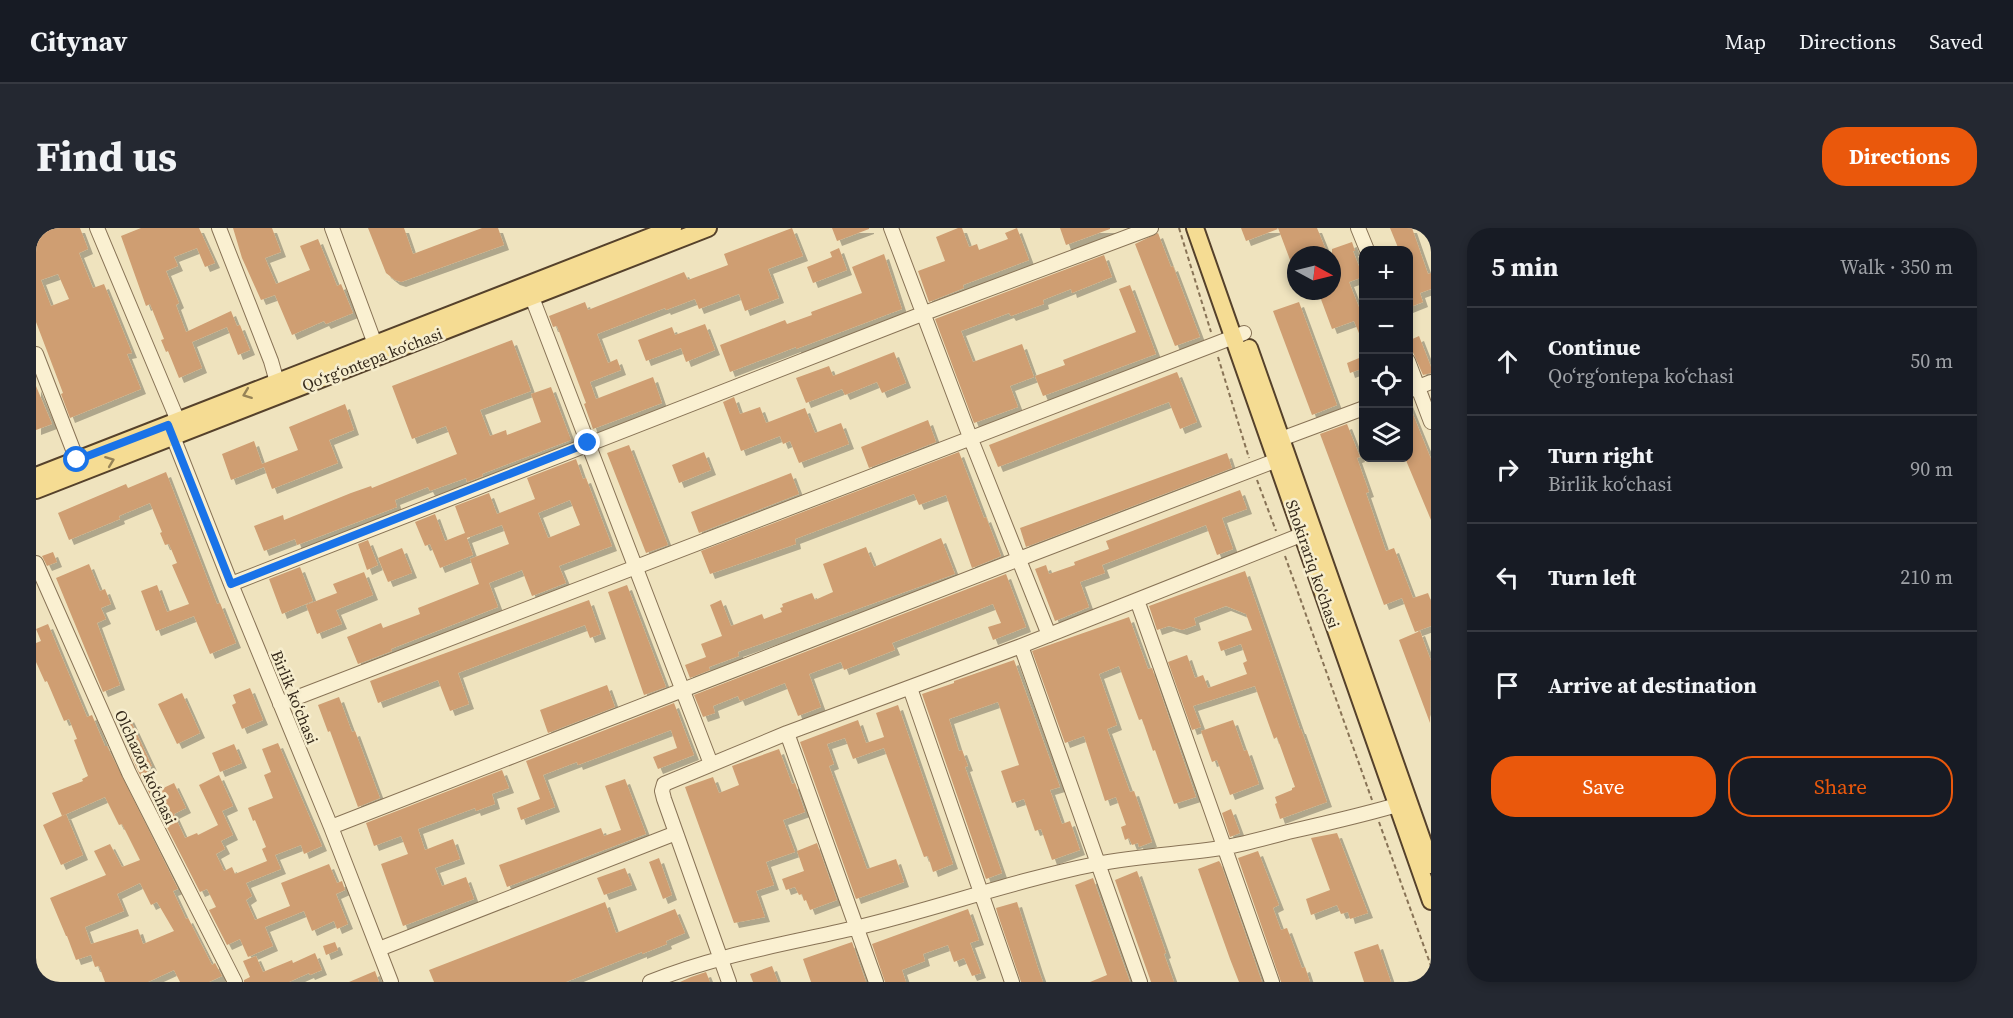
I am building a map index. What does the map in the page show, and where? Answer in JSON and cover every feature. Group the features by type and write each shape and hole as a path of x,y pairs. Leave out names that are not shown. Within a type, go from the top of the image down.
{"main road":[{"name":"Qoʻrgʻontepa koʻchasi","path":"36,476 173,428 530,291 673,228"},
{"name":"Qoʻrgʻontepa koʻchasi","path":"36,490 277,382 375,344 708,228"},
{"name":"Shokirariq ko'chasi","path":"1195,228 1281,439 1282,459"},
{"name":"Shokirariq ko'chasi","path":"1207,228 1238,335 1403,803 1431,901"},
{"name":"Shokirariq ko'chasi","path":"1403,803 1427,841 1431,865"}],"street":[{"name":"Birlik koʻchasi","path":"97,228 231,584 331,826 391,982"},
{"path":"219,228 272,361 277,382"},
{"path":"332,228 375,344"},
{"path":"891,228 922,314 1049,634"},
{"path":"231,584 588,443 1150,228"},
{"path":"1358,228 1365,246"},
{"path":"530,291 711,764"},
{"path":"280,705 1238,335"},
{"path":"36,354 77,460"},
{"path":"1413,373 1431,422"},
{"path":"1281,439 1359,410"},
{"path":"331,826 1282,459"},
{"path":"729,982 664,799 662,791 664,784 787,733 1021,646 1308,532"},
{"name":"Olchazor koʻchasi","path":"36,563 129,773 235,982"},
{"path":"1137,600 1272,982"},
{"path":"1021,646 1140,982"},
{"path":"910,688 1012,982"},
{"path":"787,733 876,982"},
{"path":"650,982 678,970 719,958 856,928 1038,877 1098,864 1224,847 1376,812 1403,803"},
{"path":"380,950 676,833"}],"path":[{"path":"1253,470 1431,966"}],"building":[{"path":"80,228 88,249 79,253 93,288 104,284 132,353 127,354 141,389 70,418 36,322 36,230","holes":["58,274 69,299 51,306 41,280"]},
{"path":"141,228 199,228 215,263 205,267 197,248 174,257 178,266 166,271 179,303 176,305 186,332 231,311 237,326 240,325 250,350 238,355 227,327 192,342 202,368 179,378 161,340 164,339 150,304 146,306 121,236"},
{"path":"233,228 272,228 281,252 265,258 276,284 310,270 300,246 318,239 337,286 341,284 353,313 326,324 324,321 292,335 275,295 261,300 242,258"},
{"path":"368,228 404,228 413,254 482,228 498,228 504,245 401,282 386,273"},
{"path":"792,228 803,256 768,269 779,298 745,311 739,294 699,309 695,299 597,334 608,363 617,359 621,370 590,382 596,399 653,377 662,403 593,429 584,404 586,403 557,326 553,327 549,316 585,302 588,310 684,272 688,280 728,265 724,254"},
{"path":"832,228 869,228 869,229 837,241"},
{"path":"962,228 969,247 977,244 979,250 1008,239 1005,233 1017,228 1029,260 963,285 964,288 929,302 918,271 945,261 936,237"},
{"path":"1060,228 1110,228 1110,229 1066,245"},
{"path":"1241,228 1277,228 1278,229 1246,241"},
{"path":"1278,228 1317,228 1324,246 1287,246 1287,252"},
{"path":"1390,228 1412,228 1428,274 1431,273 1431,289 1420,293 1423,302 1413,306 1413,246 1397,246"},
{"path":"1158,233 1200,337 1175,346 1135,244"},
{"path":"1352,242 1359,267 1359,278 1349,282 1359,307 1359,333 1354,321 1332,329 1321,300 1341,300 1341,246"},
{"path":"839,248 847,270 813,283 807,267 832,257 830,252"},
{"path":"884,254 902,309 730,372 720,345 785,320 787,324 812,315 811,312 862,293 852,267"},
{"path":"1104,255 1112,277 1072,293 1071,289 1043,300 1044,304 1011,316 1009,313 961,331 973,362 1022,344 1034,377 1010,386 1018,407 974,423 935,319"},
{"path":"1130,285 1156,354 1043,396 1035,376 1065,365 1063,360 1136,332 1119,289"},
{"path":"1299,302 1337,405 1312,415 1273,311"},
{"path":"705,324 715,350 686,362 681,348 646,361 638,340 672,327 675,335"},
{"path":"1419,336 1431,367 1431,373 1423,375 1413,352 1413,339"},
{"path":"512,340 531,391 480,410 490,436 506,430 507,435 541,422 531,394 551,387 571,440 482,474 483,476 467,482 466,478 430,491 428,487 395,500 397,507 297,545 295,539 264,551 254,526 283,515 284,520 457,454 446,426 412,439 392,386"},
{"path":"894,352 906,383 882,393 877,382 845,395 842,389 806,403 796,378 829,366 833,376"},
{"path":"1359,358 1359,370 1350,373 1347,363"},
{"path":"1177,372 1197,422 1180,429 1169,402 998,467 989,445"},
{"path":"36,386 52,424 36,430"},
{"path":"734,397 740,414 760,407 766,423 805,408 815,433 841,423 849,444 799,463 790,441 783,444 780,436 741,451 723,402"},
{"path":"345,404 354,430 329,440 338,463 272,489 264,467 231,480 222,454 254,441 262,464 298,450 289,427"},
{"path":"1413,414 1431,459 1431,520 1407,462 1413,462"},
{"path":"928,420 936,442 869,468 861,447"},
{"path":"1347,424 1359,454 1357,458 1369,492 1366,493 1386,551 1394,548 1413,598 1428,593 1431,601 1431,626 1415,632 1402,598 1384,605 1320,434"},
{"path":"629,445 668,545 646,553 607,453"},
{"path":"704,452 711,470 679,483 672,465"},
{"path":"959,452 1001,556 999,557 972,568 946,495 919,505 914,494 795,539 796,544 710,574 701,551"},
{"path":"1227,453 1232,468 1026,547 1020,528"},
{"path":"576,459 583,479 586,478 612,546 559,566 566,583 532,596 522,570 489,583 498,607 358,664 347,637 381,623 383,628 420,614 418,608 479,584 470,559 509,544 502,525 467,538 473,555 440,568 430,544 425,546 415,522 435,514 445,541 465,533 455,506 489,493 497,514 535,499 527,478","holes":["570,500 580,525 548,538 538,513"]},
{"path":"166,472 217,604 220,603 236,643 210,654 194,616 156,631 141,591 157,585 167,612 189,604 172,565 177,563 169,544 165,545 150,503 119,516 120,519 69,540 58,513 126,484 128,488"},
{"path":"791,473 799,494 699,533 691,512"},
{"path":"1240,490 1247,509 1222,518 1233,549 1217,555 1206,525 1102,565 1105,573 1080,582 1089,607 1055,621 1035,569 1046,565 1049,574 1075,565 1074,562 1109,549 1106,541"},
{"path":"941,538 955,574 738,652 739,656 709,667 710,670 690,678 685,665 706,657 701,644 722,636 710,605 721,600 731,626 762,614 764,619 782,612 780,608 783,607 782,604 812,593 815,600 833,592 823,564 866,547 874,567"},
{"path":"368,540 378,565 367,570 358,544"},
{"path":"402,548 412,573 388,582 378,558"},
{"path":"53,552 57,562 47,566 42,556"},
{"path":"89,564 100,591 105,589 111,604 101,608 106,619 97,623 120,685 103,692 56,578"},
{"path":"300,567 313,601 282,614 269,579"},
{"path":"1245,571 1327,802 1280,819 1275,797 1295,787 1277,737 1274,739 1255,686 1193,706 1201,727 1192,730 1168,662 1187,655 1195,678 1203,675 1208,688 1247,674 1243,663 1247,661 1241,644 1221,651 1218,642 1252,630 1246,614 1226,606 1194,618 1196,625 1182,630 1169,626 1157,630 1149,606"},
{"path":"364,572 373,595 336,610 342,624 317,634 306,605 337,593 333,584"},
{"path":"1006,574 1026,627 993,640 988,627 1001,623 993,604 892,643 895,650 844,670 841,662 809,674 821,707 798,716 785,683 740,701 738,696 713,706 715,713 703,717 694,695"},
{"path":"627,585 666,687 644,695 608,592"},
{"path":"589,600 601,634 590,638 585,625 458,673 469,704 450,711 438,680 378,703 370,681"},
{"path":"1129,617 1148,669 1152,668 1196,797 1174,804 1155,750 1153,751 1142,719 1139,720 1119,666 1099,674 1117,725 1107,729 1130,792 1134,791 1152,842 1139,847 1138,843 1132,845 1129,838 1125,840 1121,827 1126,825 1116,797 1105,801 1084,736 1065,743 1032,651"},
{"path":"48,624 87,717 92,715 105,746 178,889 173,891 186,919 188,918 212,965 215,963 222,976 209,982 180,982 174,970 148,982 105,982 99,966 95,967 91,955 76,960 50,898 106,875 94,851 110,844 122,867 140,860 105,797 62,816 52,793 83,781 82,779 88,776 74,740 77,739 69,719 64,721 36,662 36,643 41,641 36,629","holes":["140,883 151,905 157,902 174,931 143,944 138,929 91,944 85,927 124,911 117,894"]},
{"path":"1420,631 1431,661 1430,723 1399,640"},
{"path":"1014,660 1060,787 1050,790 1062,824 1070,821 1080,850 1052,860 1041,829 1035,831 1024,799 1012,803 1001,771 1019,765 998,702 949,719 959,751 962,750 968,766 965,767 1002,873 986,879 922,694"},
{"path":"607,685 615,707 548,733 540,710"},
{"path":"250,688 263,720 242,729 232,705 236,703 233,695"},
{"path":"182,693 200,733 177,744 158,704"},
{"path":"339,697 352,732 355,731 380,798 358,807 318,705"},
{"path":"674,703 694,755 658,769 653,757 677,748 671,730 578,765 577,762 543,775 555,807 521,820 517,808 540,799 526,761"},
{"path":"898,705 953,864 933,872 928,856 924,857 884,748 853,759 845,738 827,744 834,764 829,766 867,869 896,859 904,882 856,899 800,742 858,720 866,743 884,737 876,713"},
{"path":"129,717 152,766 146,769 157,791 174,783 186,808 174,814 185,838 197,833 198,835 218,825 199,785 219,775 233,806 222,811 233,835 221,841 225,849 216,854 224,871 232,867 235,874 267,861 262,849 266,847 248,808 273,798 264,775 271,772 262,749 278,743 322,846 304,854 301,845 275,855 281,869 246,883 252,896 246,900 255,920 290,906 281,883 329,864 337,883 342,881 345,890 336,894 348,924 337,929 334,921 312,931 304,911 265,927 273,946 248,957 240,939 227,945 209,910 216,907 207,889 200,892 137,769 117,723"},
{"path":"1233,720 1259,784 1230,795 1217,760 1212,762 1201,731"},
{"path":"234,744 242,763 220,772 212,753"},
{"path":"779,749 792,784 795,783 805,812 783,820 795,852 766,862 774,885 756,891 765,917 734,923 685,787 713,777 719,793 739,785 732,766"},
{"path":"502,770 509,788 492,794 495,804 476,811 475,808 418,829 425,850 453,839 460,859 435,868 442,886 466,877 474,899 403,926 381,864 408,854 401,836 374,846 366,823"},
{"path":"625,779 646,834 507,887 499,865 601,828 604,836 621,830 605,786"},
{"path":"1231,809 1240,833 1230,837 1222,813"},
{"path":"66,814 83,855 61,865 43,825"},
{"path":"1337,833 1368,913 1350,919 1348,912 1341,914 1337,905 1311,915 1306,899 1330,890 1311,838"},
{"path":"817,843 837,900 810,910 802,894 799,895 795,887 786,890 782,879 804,871 797,851"},
{"path":"1258,851 1279,905 1273,908 1281,930 1287,928 1302,968 1305,967 1310,982 1281,982 1238,858"},
{"path":"659,858 672,895 663,899 649,862"},
{"path":"1219,861 1262,982 1239,982 1198,869"},
{"path":"625,868 632,885 604,895 597,878"},
{"path":"1137,871 1174,982 1151,982 1115,880"},
{"path":"1093,878 1130,982 1090,982 1107,975 1075,885"},
{"path":"605,902 616,933 675,909 685,933 666,941 667,944 566,982 434,982 429,970"},
{"path":"1017,902 1043,982 1021,982 998,915 996,908"},
{"path":"968,909 979,940 970,943 981,973 972,976 964,958 954,962 948,945 923,954 925,961 902,970 906,982 885,982 872,944"},
{"path":"335,942 338,950 326,955 323,946"},
{"path":"852,942 866,982 811,982 803,959"},
{"path":"1378,944 1391,982 1364,982 1354,952"},
{"path":"315,953 322,970 310,975 309,973 289,982 244,982 250,977 243,961 256,956 263,972 292,960 293,963"},
{"path":"772,966 778,982 753,982 750,974"},
{"path":"375,971 379,982 349,982"},
{"path":"706,972 710,982 680,982 691,977"}],"route":[{"path":"77,460 168,425 231,584 588,443"}]}
